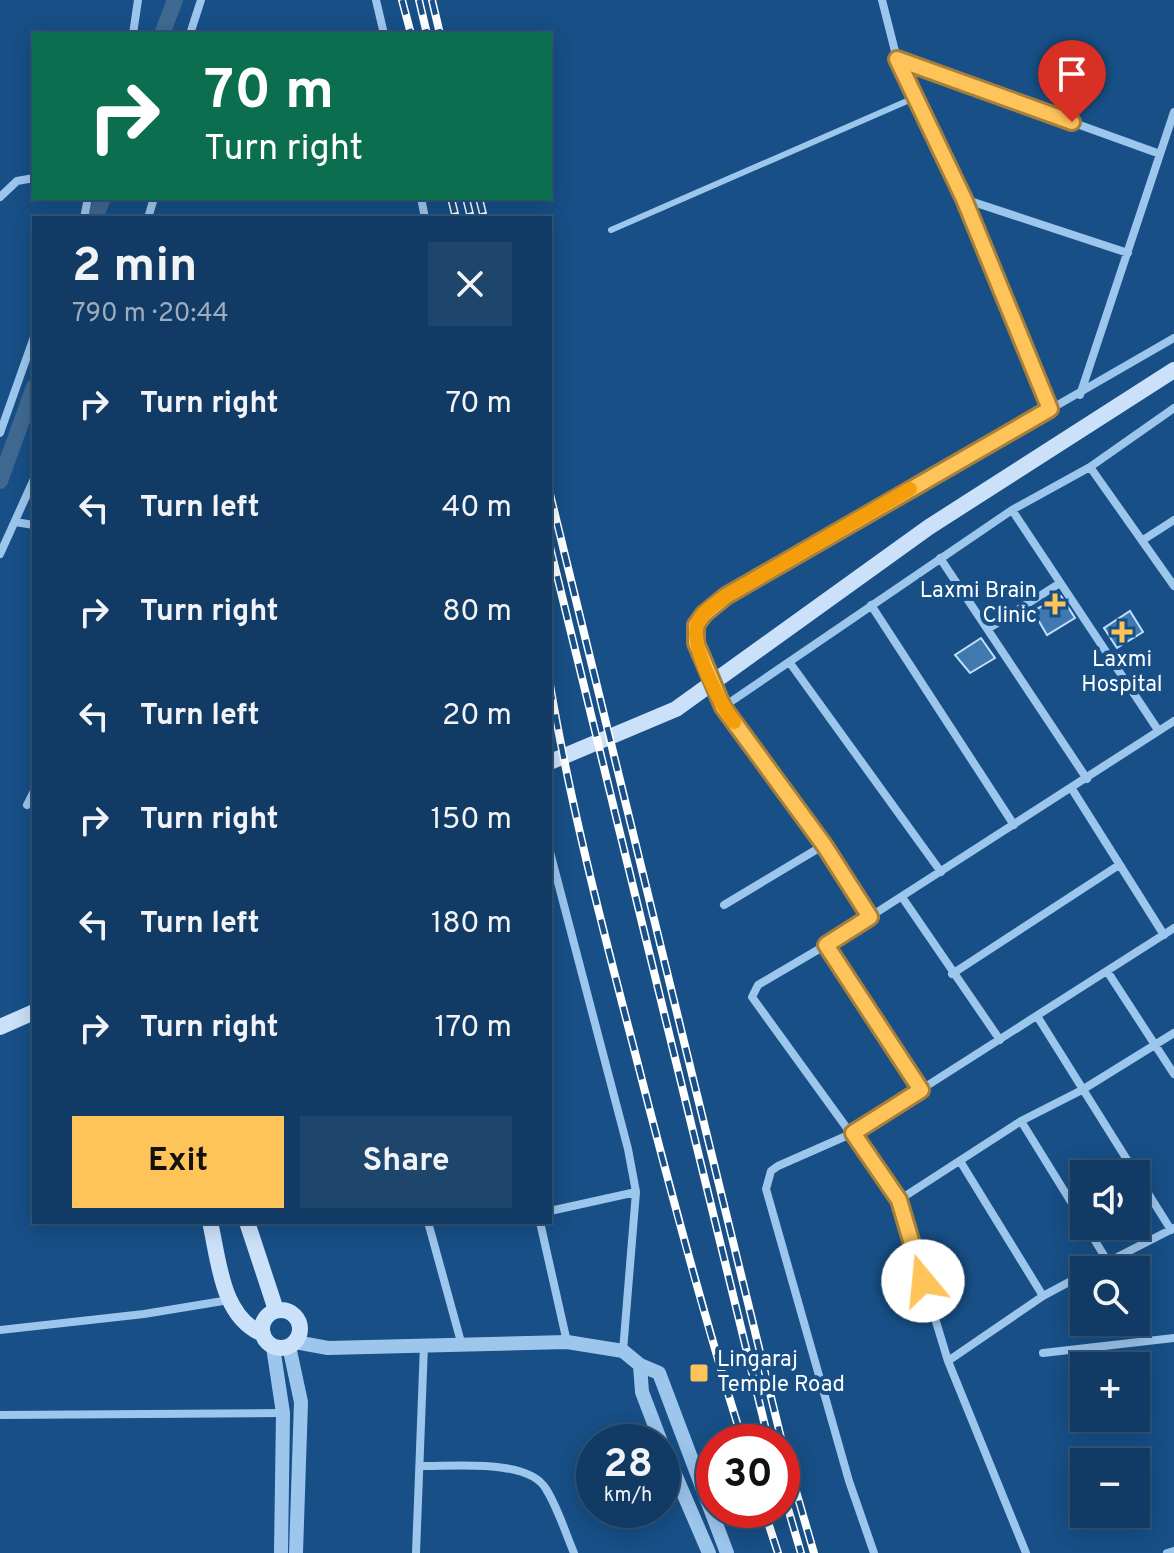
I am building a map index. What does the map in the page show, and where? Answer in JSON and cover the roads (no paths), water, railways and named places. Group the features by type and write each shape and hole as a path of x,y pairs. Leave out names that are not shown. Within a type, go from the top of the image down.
{"main road":[{"path":"552,761 676,709 929,527 1174,370"},
{"path":"0,1027 32,1013"},
{"path":"210,1224 229,1300 246,1325 280,1342"},
{"path":"248,1224 276,1310"},
{"path":"276,1310 288,1311 297,1318 300,1331 280,1342 263,1322 276,1310"}],"street":[{"path":"133,32 138,0"},
{"path":"191,32 201,0"},
{"path":"376,0 384,32"},
{"path":"882,0 897,59 964,199 1050,409"},
{"path":"897,59 1160,154"},
{"path":"1080,395 1174,112"},
{"path":"0,197 17,181 32,178"},
{"path":"964,199 1128,253"},
{"path":"870,917 824,845 723,707 696,643 696,625 726,596 1050,409 1080,395 1174,338"},
{"path":"0,433 32,343"},
{"path":"723,707 1012,510 1090,467 1174,408"},
{"path":"1090,467 1174,586"},
{"path":"0,554 32,484"},
{"path":"1012,510 1158,730"},
{"path":"1143,540 1174,520"},
{"path":"15,522 32,525"},
{"path":"940,558 1087,779"},
{"path":"988,629 1060,583"},
{"path":"871,605 1014,825"},
{"path":"790,663 941,872"},
{"path":"1026,1553 948,1361 899,1200 752,997 758,985 902,897 1174,721"},
{"path":"1072,789 1164,935"},
{"path":"27,805 32,795"},
{"path":"724,905 824,845"},
{"path":"552,860 628,1149 636,1192 623,1351"},
{"path":"952,974 1119,865"},
{"path":"902,897 1000,1040"},
{"path":"874,1553 849,1481 766,1189 771,1171 853,1133 1174,928"},
{"path":"826,945 921,1090"},
{"path":"1107,971 1174,1074"},
{"path":"1037,1016 1127,1160"},
{"path":"899,1200 1021,1121 1082,1090 1174,1033"},
{"path":"1021,1121 1070,1201"},
{"path":"960,1161 1043,1296"},
{"path":"552,1211 636,1192"},
{"path":"1120,1256 1173,1229 1150,1195"},
{"path":"429,1224 461,1342"},
{"path":"540,1224 567,1342"},
{"path":"948,1361 1043,1296 1070,1282"},
{"path":"0,1330 229,1300"},
{"path":"1043,1353 1174,1338"},
{"path":"280,1342 328,1348 461,1342 567,1342 623,1351 640,1365 659,1373 727,1553"},
{"path":"280,1342 297,1380 301,1402 296,1553"},
{"path":"280,1342 283,1413 281,1553"},
{"path":"416,1553 424,1344"},
{"path":"640,1365 642,1392 655,1424"},
{"path":"0,1415 283,1413"},
{"path":"420,1466 519,1469 535,1475 546,1488 574,1553"},
{"path":"680,1485 709,1553"},
{"path":"1167,1553 1174,1551"}],"lane":[{"path":"611,230 914,98"}],"waterway":[{"path":"163,32 175,0"},
{"path":"96,216 102,200"},
{"path":"0,481 32,393"}],"railway":[{"path":"402,0 410,32"},
{"path":"419,0 427,32"},
{"path":"432,0 440,32"},
{"path":"452,200 456,216"},
{"path":"466,200 470,216"},
{"path":"480,200 484,216"},
{"path":"552,502 778,1424"},
{"path":"552,555 765,1424"},
{"path":"552,696 577,821 610,956 685,1244 738,1424"},
{"path":"800,1505 814,1553"},
{"path":"770,1528 778,1553"},
{"path":"794,1528 801,1553"}],"place":[{"name":"Laxmi Brain Clinic","path":"1055,604"},
{"name":"Laxmi Hospital","path":"1122,632"},
{"name":"Lingaraj Temple Road","path":"699,1373"}]}
